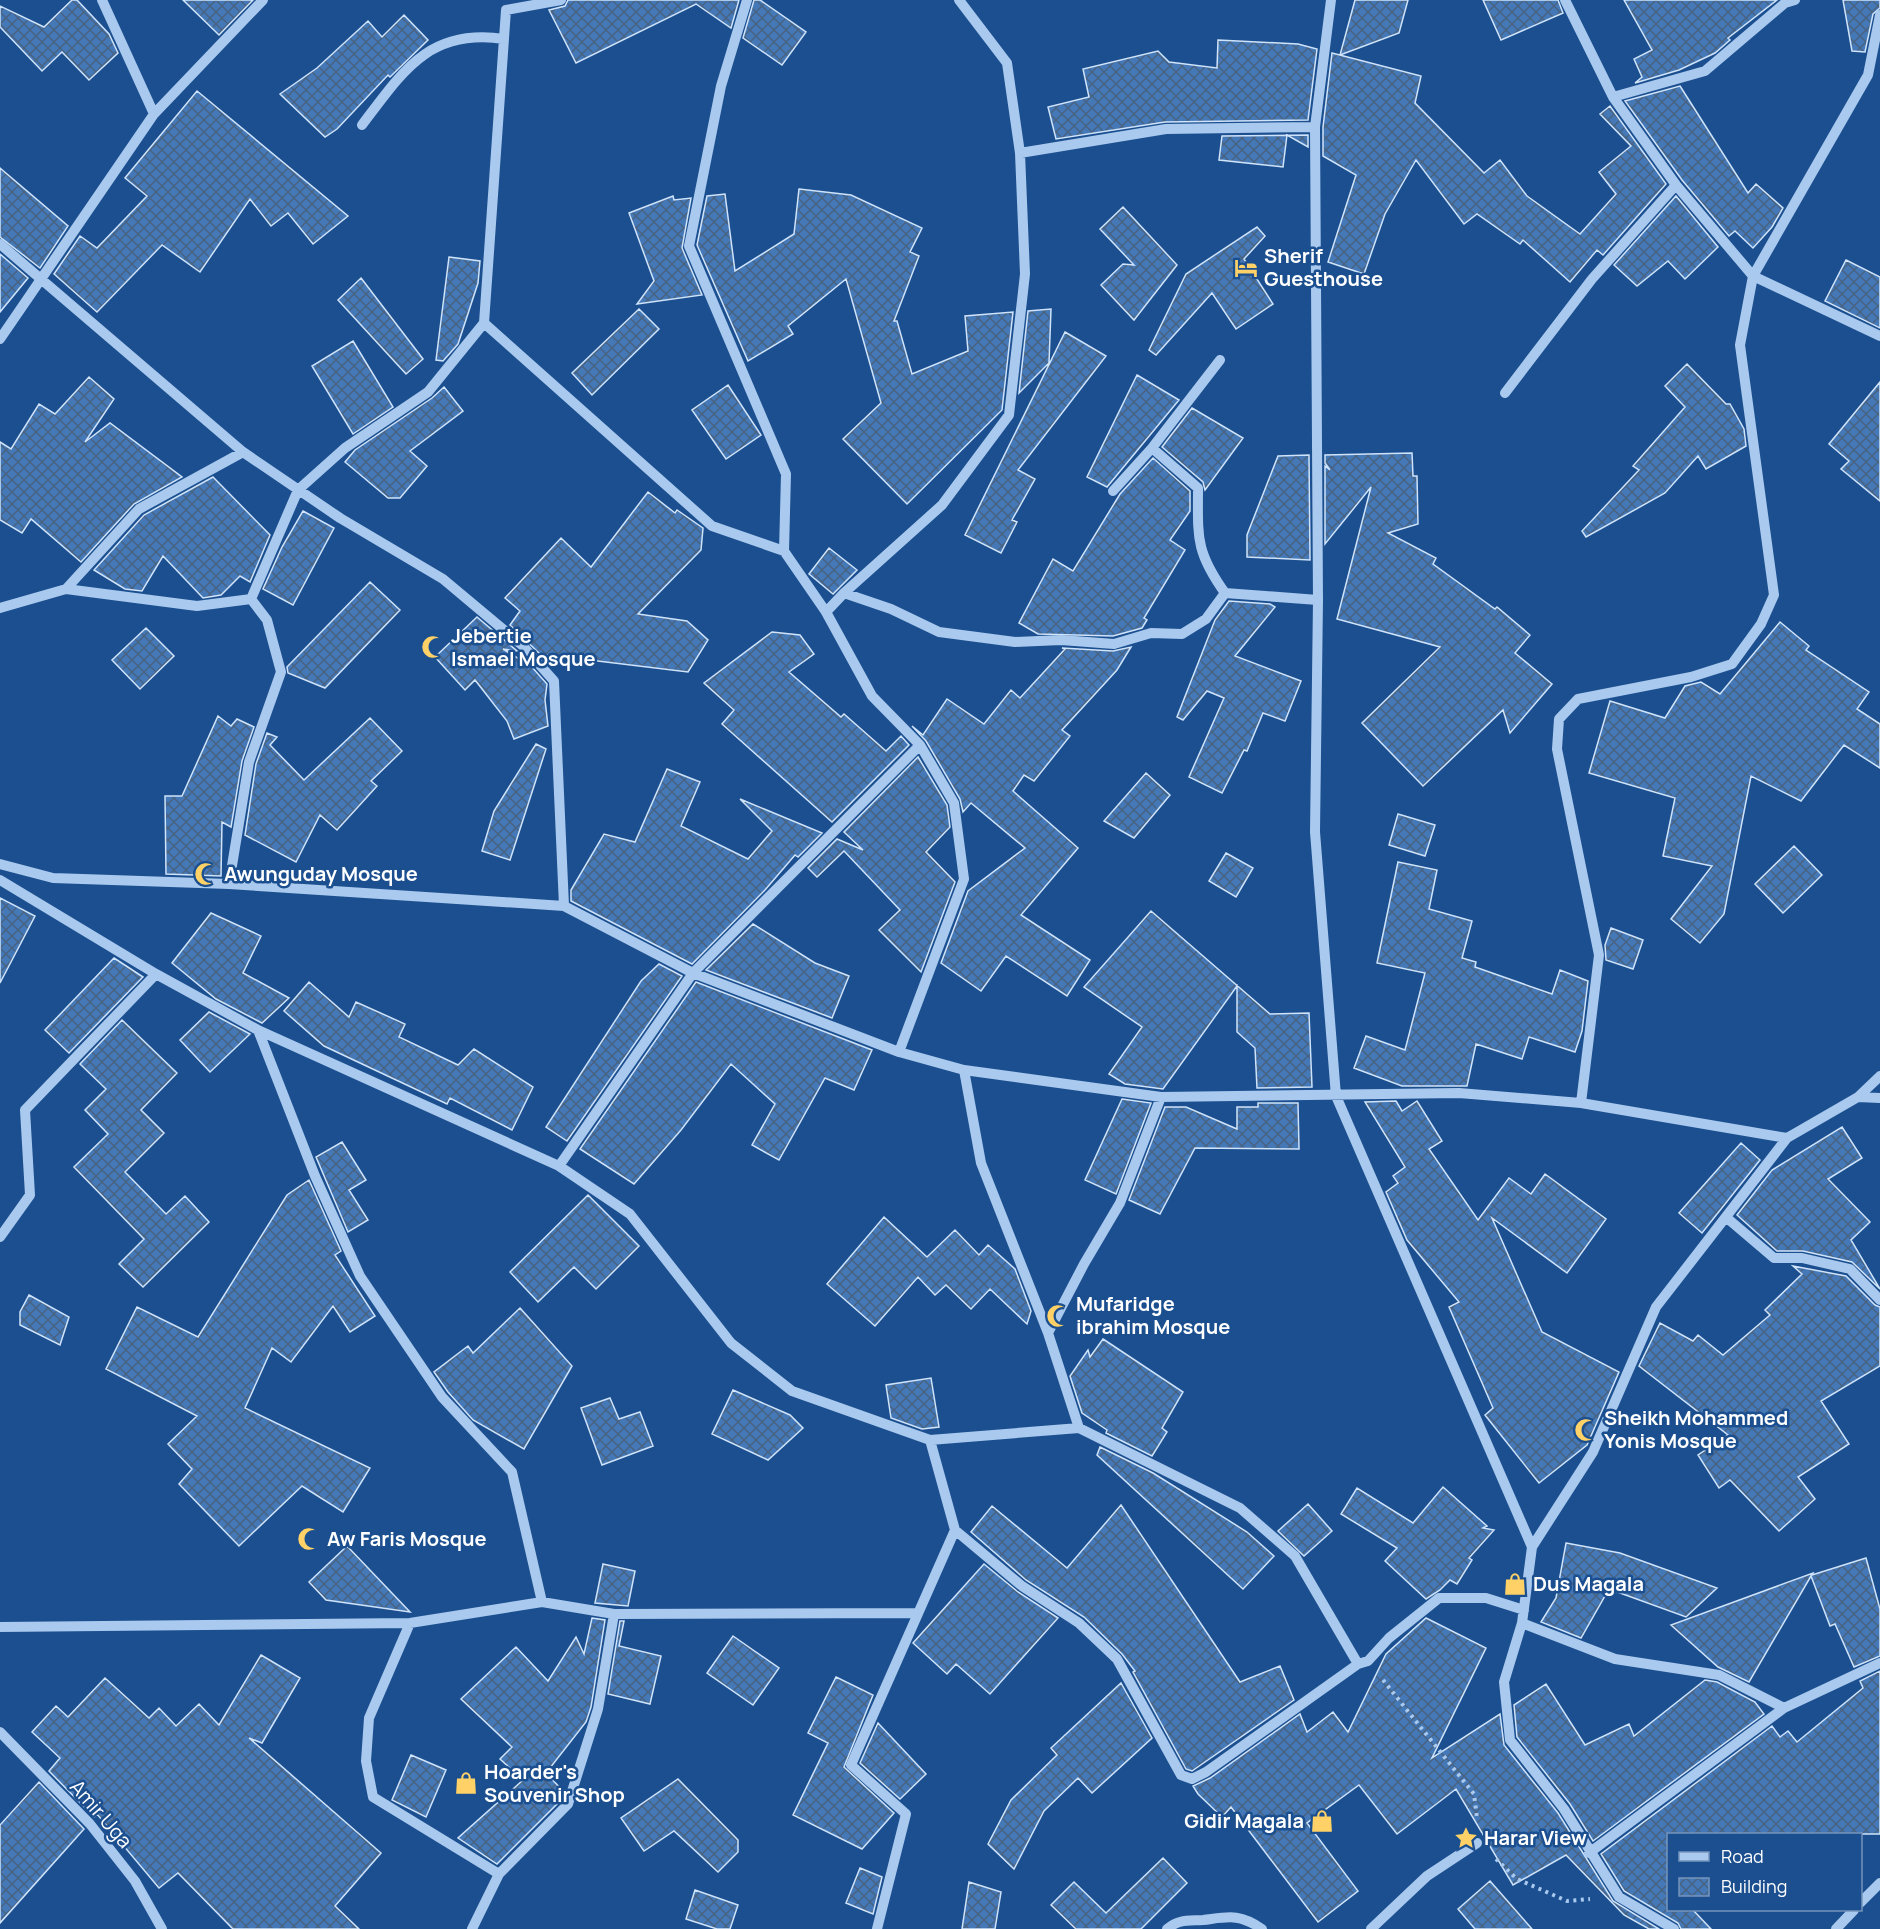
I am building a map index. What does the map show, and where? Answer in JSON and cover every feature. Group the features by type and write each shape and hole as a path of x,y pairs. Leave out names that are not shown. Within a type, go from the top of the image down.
{"street":[{"path":"102,0 154,114"},
{"path":"0,339 154,114 263,0"},
{"path":"251,599 298,490 345,448 429,392 484,323 505,5 561,0"},
{"path":"747,0 721,86 689,246 786,474 784,551 826,612 872,696 920,745 954,803 964,879 899,1052"},
{"path":"826,612 942,505 1009,415 1025,274 1020,153 1007,63 959,0"},
{"path":"1331,0 1315,127 1318,600 1315,832 1336,1096 1532,1547"},
{"path":"1565,0 1613,97 1676,185 1753,276 1880,336"},
{"path":"1613,97 1706,71 1785,3 1795,0"},
{"path":"1581,1103 1599,955 1557,749 1558,719 1578,699 1691,677 1732,664 1761,624 1774,595 1740,345 1753,276 1868,75 1880,15"},
{"path":"362,125 393,84 419,57 451,40 478,35 504,39"},
{"path":"1020,153 1166,129 1315,127"},
{"path":"1505,393 1592,279 1676,185"},
{"path":"0,244 243,452 298,490 443,579 523,646 554,681 564,906"},
{"path":"484,323 712,526 784,551"},
{"path":"1113,491 1152,448 1220,360"},
{"path":"1152,448 1198,488 1198,542 1210,572 1225,593"},
{"path":"66,589 139,509 243,452"},
{"path":"0,608 66,589 197,606 251,599"},
{"path":"844,593 891,609 939,632 1015,642 1061,640 1114,644 1151,633 1182,634 1206,619 1225,593"},
{"path":"1225,593 1318,600"},
{"path":"229,884 249,762 281,672 267,620 251,599"},
{"path":"559,1166 693,973 920,745"},
{"path":"0,864 53,878 229,884 564,906 693,973 899,1052 964,1070 1161,1097 1459,1093 1581,1103 1787,1138"},
{"path":"0,880 156,974 258,1030 559,1166 630,1214 731,1343 792,1391 930,1440 1079,1428 1240,1508 1295,1556 1363,1663"},
{"path":"0,1237 30,1195 25,1110 156,974"},
{"path":"258,1030 315,1176 360,1276 442,1397 512,1472 542,1602"},
{"path":"964,1070 981,1163 1048,1333 1079,1428"},
{"path":"1674,1929 1619,1897 1589,1853 1564,1809 1510,1740 1504,1682 1522,1623 1532,1547 1593,1452 1656,1307 1787,1138 1858,1097 1880,1076"},
{"path":"1048,1333 1084,1264 1120,1203 1161,1097"},
{"path":"1858,1097 1880,1098"},
{"path":"1727,1218 1774,1258 1802,1258 1850,1269 1880,1300"},
{"path":"930,1440 955,1530 1022,1586 1079,1623 1117,1659 1181,1775 1192,1779 1206,1772 1363,1663 1389,1638 1439,1598 1486,1598 1524,1610"},
{"path":"877,1929 906,1814 850,1765 955,1530"},
{"path":"0,1627 410,1623 542,1602 614,1614 917,1613"},
{"path":"472,1929 498,1874 568,1804 598,1709 614,1614"},
{"path":"410,1623 369,1718 366,1761 374,1797 498,1874"},
{"path":"1522,1623 1615,1659 1719,1675 1784,1708"},
{"path":"1589,1853 1784,1708 1880,1663"},
{"name":"Amir Uga","path":"0,1732 90,1824 135,1881 162,1929"},
{"path":"1371,1929 1427,1876 1478,1843"},
{"path":"1862,1901 1880,1883"},
{"path":"1836,1929 1853,1911"},
{"path":"1167,1929 1228,1915 1251,1922 1262,1929"}],"path":[{"path":"1363,1663 1474,1794 1478,1843 1517,1879 1567,1901 1619,1897"}],"building":[{"path":"72,0 77,0 109,34 118,53 89,80 62,52 42,71 0,27 0,6 44,27"},
{"path":"183,0 253,0 219,35"},
{"path":"568,0 739,0 731,28 696,4 576,63 549,10 565,6"},
{"path":"754,0 760,0 806,32 782,65 743,38"},
{"path":"1355,0 1408,0 1399,33 1340,55"},
{"path":"1483,0 1558,0 1563,13 1501,40"},
{"path":"1624,0 1777,0 1728,38 1730,40 1715,53 1679,70 1635,83 1642,77 1634,59 1652,50"},
{"path":"1843,0 1880,0 1880,8 1873,14 1865,52 1852,51"},
{"path":"404,15 428,40 390,77 388,75 337,129 325,137 280,94 317,68 368,21 382,37"},
{"path":"1218,40 1298,44 1317,49 1308,120 1165,122 1056,139 1048,107 1089,97 1083,69 1158,51 1169,62 1217,68"},
{"path":"1332,53 1421,76 1415,103 1484,173 1500,160 1527,196 1580,234 1616,194 1599,172 1631,146 1600,114 1610,106 1666,184 1603,255 1597,250 1570,282 1523,240 1520,244 1477,214 1464,224 1416,160 1385,214 1364,274 1328,262 1356,175 1323,156 1323,127"},
{"path":"1680,86 1748,193 1756,184 1783,208 1772,227 1753,248 1735,231 1729,236 1682,180 1625,101"},
{"path":"197,91 348,216 313,244 288,213 271,226 250,199 200,272 162,245 97,312 54,274 80,236 97,248 147,196 125,178"},
{"path":"1287,135 1283,167 1219,160 1222,136"},
{"path":"1287,135 1308,135 1308,147"},
{"path":"0,168 68,226 40,268 0,237"},
{"path":"799,189 851,195 922,228 910,252 919,256 894,321 897,321 912,374 968,351 965,316 1013,312 1002,410 907,504 843,439 881,403 846,279 788,326 793,334 748,361 697,245 707,196 725,194 735,271 794,234"},
{"path":"673,196 674,200 691,198 682,248 702,295 637,304 654,281 629,213"},
{"path":"1676,196 1718,247 1685,279 1668,261 1637,286 1614,265"},
{"path":"1123,207 1177,265 1134,320 1101,285 1123,264 1134,265 1100,229"},
{"path":"1257,227 1265,236 1244,259 1273,304 1236,329 1212,293 1156,355 1149,350 1186,274"},
{"path":"0,254 28,278 0,312"},
{"path":"449,257 480,261 478,283 458,344 443,361 436,360"},
{"path":"1846,260 1880,277 1880,328 1825,301"},
{"path":"361,278 423,359 406,374 338,300"},
{"path":"639,309 659,329 592,395 572,373"},
{"path":"1051,309 1049,363 1019,393 1028,311"},
{"path":"1065,332 1106,356 1018,470 1035,479 1012,520 1017,522 1001,553 965,535"},
{"path":"353,341 393,407 353,434 312,366"},
{"path":"1687,364 1726,404 1730,404 1744,429 1746,446 1706,469 1698,456 1665,493 1586,537 1582,531 1639,470 1633,466 1685,407 1665,386"},
{"path":"1137,375 1179,400 1107,487 1087,477"},
{"path":"89,377 114,399 85,442 110,423 182,477 134,504 81,562 31,519 22,533 0,520 0,442 11,449 39,404 55,414"},
{"path":"1880,382 1880,501 1841,469 1849,461 1829,444"},
{"path":"728,385 761,435 726,459 692,410"},
{"path":"444,387 463,411 410,451 427,466 400,498 388,498 345,462 355,450 432,398"},
{"path":"1192,408 1243,438 1205,490 1203,482 1162,447"},
{"path":"1412,453 1413,476 1417,476 1418,524 1388,533 1436,558 1433,564 1495,609 1497,607 1530,635 1515,653 1552,684 1510,733 1503,710 1423,786 1362,723 1440,647 1337,619 1371,487 1325,544 1325,466 1330,470 1325,463 1325,455"},
{"path":"1309,455 1310,560 1247,557 1247,535 1278,456"},
{"path":"1153,458 1190,491 1190,511 1170,540 1185,550 1144,618 1147,620 1142,628 1113,636 1038,634 1019,623 1053,559 1073,571 1120,494"},
{"path":"213,477 270,535 250,582 240,576 221,595 203,598 163,556 142,591 125,589 94,570 144,515"},
{"path":"648,492 675,513 677,510 703,528 701,550 638,614 687,621 708,640 688,672 540,654 510,625 520,611 505,598 561,538 591,567"},
{"path":"303,511 334,528 293,605 263,589 282,547"},
{"path":"829,548 857,570 833,594 809,574"},
{"path":"370,582 400,610 325,688 288,673 287,667"},
{"path":"1229,601 1270,604 1275,607 1235,656 1301,681 1285,721 1263,713 1247,751 1244,750 1222,793 1189,777 1224,698 1207,691 1183,720 1177,717 1215,620"},
{"path":"477,617 517,651 503,649 531,666 547,684 545,700 548,726 514,739 507,721 475,680 465,690 435,657"},
{"path":"1780,622 1809,646 1806,650 1869,692 1857,709 1880,724 1880,768 1844,745 1801,801 1751,776 1724,914 1700,943 1671,919 1712,866 1663,856 1675,798 1589,773 1610,701 1665,718 1685,686 1701,682 1720,694"},
{"path":"146,628 174,656 140,689 112,660"},
{"path":"772,632 800,635 814,654 789,672 841,717 844,714 886,751 901,736 909,745 832,822 722,724 734,710 704,683"},
{"path":"1131,647 1117,670 1062,730 1070,736 1034,781 1024,775 1013,791 1078,848 1021,915 1090,960 1067,996 1006,956 981,991 941,963 968,891 1025,848 971,803 963,812 960,799 926,741 912,726 923,735 947,699 984,724 1011,690 1020,698 1065,649 1062,648 1113,651"},
{"path":"218,716 231,726 237,719 254,727 242,761 231,827 222,822 221,876 166,874 165,796 182,796"},
{"path":"370,718 402,751 371,781 377,786 337,830 320,815 296,862 245,835 256,764 267,733 277,737 270,745 304,780"},
{"path":"536,744 546,749 510,860 482,851 494,811"},
{"path":"918,757 947,805 950,827 926,852 955,882 921,972 879,930 900,910 844,851 817,877 808,868 837,839 863,850 844,832"},
{"path":"667,769 700,782 681,826 748,859 772,831 740,799 822,833 798,857 795,855 765,890 692,964 571,901 571,890 604,834 635,842"},
{"path":"1146,773 1170,795 1134,838 1104,821"},
{"path":"1398,814 1435,825 1425,856 1389,845"},
{"path":"1794,846 1822,875 1783,913 1755,884"},
{"path":"1226,853 1253,868 1236,897 1209,881"},
{"path":"1398,862 1437,870 1429,909 1472,921 1462,958 1476,962 1475,967 1552,994 1560,970 1588,981 1582,1031 1575,1052 1529,1037 1522,1059 1476,1044 1467,1086 1402,1086 1354,1068 1366,1036 1405,1050 1425,973 1377,963"},
{"path":"0,898 35,916 0,983"},
{"path":"1151,911 1270,1014 1309,1013 1312,1087 1257,1088 1255,1048 1237,1032 1237,986 1163,1089 1125,1084 1109,1074 1142,1027 1084,987"},
{"path":"211,913 261,936 243,973 289,998 262,1023 216,999 172,963"},
{"path":"753,924 815,963 849,976 832,1018 706,970"},
{"path":"1611,928 1643,940 1633,969 1606,960 1605,945"},
{"path":"114,958 143,977 69,1053 45,1030"},
{"path":"659,964 682,976 567,1141 546,1127 641,981"},
{"path":"309,982 349,1017 356,1002 405,1024 399,1037 458,1065 474,1049 533,1087 512,1130 450,1098 447,1104 324,1046 284,1011"},
{"path":"696,982 872,1050 854,1090 825,1078 779,1160 752,1145 775,1104 731,1064 681,1130 634,1184 580,1149"},
{"path":"209,1012 250,1034 210,1072 180,1040"},
{"path":"122,1020 177,1073 141,1110 164,1133 125,1172 166,1214 185,1196 209,1222 143,1287 119,1264 144,1239 74,1167 108,1134 85,1110 106,1089 80,1064"},
{"path":"1122,1099 1151,1103 1116,1194 1085,1180"},
{"path":"1396,1101 1402,1111 1417,1101 1442,1141 1429,1149 1478,1220 1509,1178 1531,1194 1545,1174 1606,1219 1567,1273 1492,1218 1542,1332 1619,1372 1587,1445 1539,1483 1485,1415 1493,1408 1449,1307 1459,1302 1407,1240 1386,1192 1398,1183 1393,1176 1405,1167 1365,1102"},
{"path":"1258,1103 1298,1103 1299,1149 1195,1148 1160,1214 1129,1200 1165,1107 1186,1107 1237,1129 1237,1107 1258,1107"},
{"path":"1842,1127 1862,1158 1828,1179 1870,1222 1851,1240 1880,1289 1852,1262 1803,1251 1777,1251 1737,1215 1772,1170"},
{"path":"342,1142 366,1180 349,1190 368,1220 348,1232 316,1157"},
{"path":"1741,1143 1760,1160 1702,1233 1679,1213"},
{"path":"309,1180 341,1251 335,1255 375,1316 350,1332 333,1306 291,1362 272,1348 245,1408 370,1468 343,1512 302,1486 239,1546 179,1484 192,1469 168,1444 197,1416 106,1369 137,1307 198,1337 287,1195"},
{"path":"588,1195 639,1246 596,1289 574,1267 538,1302 510,1272"},
{"path":"884,1217 927,1257 955,1230 979,1255 988,1245 1015,1269 1031,1311 1027,1324 990,1289 971,1309 946,1285 935,1295 918,1277 875,1326 827,1284"},
{"path":"1793,1266 1846,1276 1875,1305 1880,1307 1880,1366 1821,1401 1849,1444 1798,1477 1815,1499 1779,1531 1730,1480 1719,1488 1698,1455 1728,1435 1639,1366 1660,1323 1693,1341 1698,1335 1723,1355 1770,1315 1765,1310 1802,1274"},
{"path":"29,1295 69,1317 60,1345 20,1325 20,1312"},
{"path":"520,1308 572,1366 524,1449 473,1420 434,1372 468,1346 473,1353"},
{"path":"1103,1339 1183,1392 1162,1428 1167,1432 1152,1456 1106,1433 1107,1430 1082,1413 1070,1376 1088,1350 1090,1357"},
{"path":"931,1378 939,1427 922,1429 891,1418 886,1385"},
{"path":"733,1390 790,1415 803,1428 768,1460 712,1434"},
{"path":"610,1398 619,1419 640,1412 653,1446 602,1465 581,1408"},
{"path":"1100,1447 1153,1473 1247,1532 1274,1556 1243,1589 1097,1455"},
{"path":"1443,1487 1487,1526 1483,1528 1494,1530 1469,1558 1472,1560 1457,1584 1450,1580 1426,1599 1385,1561 1397,1548 1341,1514 1357,1488 1413,1523"},
{"path":"1308,1504 1332,1531 1304,1556 1278,1531"},
{"path":"1121,1505 1240,1682 1280,1666 1294,1700 1192,1771 1186,1769 1133,1672 1135,1671 1122,1654 1084,1617 1026,1580 971,1532 992,1506 1067,1568"},
{"path":"1566,1543 1620,1553 1717,1588 1686,1617 1609,1589 1581,1638 1541,1622 1556,1598"},
{"path":"347,1546 410,1612 326,1600 309,1582"},
{"path":"1866,1558 1880,1609 1880,1656 1854,1667 1835,1624 1830,1626 1811,1576 1749,1682 1718,1667 1671,1625 1813,1573 1812,1575"},
{"path":"603,1564 635,1571 628,1606 595,1603"},
{"path":"984,1564 1018,1592 1058,1618 990,1694 956,1664 947,1674 913,1643"},
{"path":"592,1618 605,1620 591,1707 586,1722 546,1773 564,1792 561,1800 497,1864 458,1838 523,1780 500,1759 512,1747 461,1699 516,1647 548,1681 576,1637 584,1654"},
{"path":"1426,1618 1486,1648 1432,1758 1500,1714 1504,1745 1558,1813 1613,1901 1659,1929 1649,1929 1624,1915 1566,1855 1513,1885 1456,1789 1397,1834 1359,1785 1307,1823 1358,1891 1318,1922 1231,1807 1222,1817 1198,1794 1193,1786 1210,1778 1300,1714 1307,1732 1333,1712 1348,1732 1386,1654"},
{"path":"620,1621 624,1621 619,1646 661,1656 650,1704 608,1694"},
{"path":"733,1636 779,1668 753,1705 707,1673"},
{"path":"261,1655 300,1678 262,1743 249,1738 381,1853 335,1906 359,1929 233,1929 178,1873 159,1888 97,1814 94,1817 49,1771 60,1758 32,1732 56,1706 68,1717 105,1678 149,1718 159,1708 176,1726 199,1704 219,1725"},
{"path":"1880,1671 1880,1834 1667,1833 1667,1911 1694,1911 1711,1929 1681,1929 1678,1923 1624,1891 1601,1854 1772,1726 1780,1737 1788,1731 1797,1742 1863,1688 1860,1681"},
{"path":"836,1677 873,1695 844,1767 894,1813 862,1849 793,1815 828,1743 808,1733"},
{"path":"1705,1680 1717,1682 1755,1702 1764,1714 1593,1841 1570,1804 1517,1737 1514,1705 1546,1684 1585,1745 1629,1724 1634,1736"},
{"path":"1121,1683 1152,1738 1092,1793 1078,1778 1044,1811 1014,1869 988,1844 1011,1800 1057,1755 1051,1748"},
{"path":"878,1723 926,1774 900,1799 860,1763"},
{"path":"411,1755 446,1770 426,1817 392,1800"},
{"path":"678,1779 738,1840 738,1852 718,1872 674,1831 644,1851 621,1818"},
{"path":"39,1782 84,1829 0,1923 0,1825"},
{"path":"1163,1858 1187,1883 1141,1929 1076,1929 1051,1905 1074,1882 1106,1913"},
{"path":"860,1868 882,1877 873,1914 846,1903"},
{"path":"1490,1881 1532,1929 1475,1929 1458,1909"},
{"path":"969,1882 1001,1892 995,1929 962,1929"},
{"path":"695,1890 738,1905 730,1929 717,1929 686,1919"}],"place":[{"name":"Sherif Guesthouse","path":"1246,268"},
{"name":"Jebertie Ismael Mosque","path":"433,647"},
{"name":"Awunguday Mosque","path":"206,874"},
{"name":"Mufaridge ibrahim Mosque","path":"1058,1316"},
{"name":"Sheikh Mohammed Yonis Mosque","path":"1586,1430"},
{"name":"Aw Faris Mosque","path":"309,1539"},
{"name":"Dus Magala","path":"1515,1584"},
{"name":"Hoarder's Souvenir Shop","path":"466,1783"},
{"name":"Gidir Magala","path":"1322,1821"},
{"name":"Harar View","path":"1466,1838"}]}
